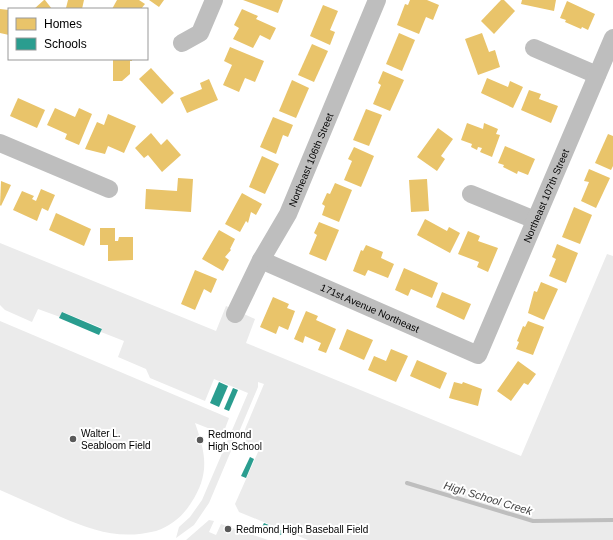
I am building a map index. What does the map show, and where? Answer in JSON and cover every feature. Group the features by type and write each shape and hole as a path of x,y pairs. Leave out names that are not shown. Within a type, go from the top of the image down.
{"street":[{"path":"182,43 200,33 214,0"},
{"name":"Northeast 106th Street","path":"235,314 261,260 288,214 377,0"},
{"name":"Northeast 107th Street","path":"478,355 613,38"},
{"path":"534,48 597,76"},
{"path":"0,143 109,189"},
{"path":"471,194 535,220"},
{"name":"171st Avenue Northeast","path":"261,260 478,355"}],"shaded area":[{"path":"0,243 216,331 226,306 255,319 246,343 521,456 607,254 613,256 613,540 308,540 239,512 235,504 258,452 243,443 247,436 243,434 264,384 258,382 258,387 209,503 194,525 176,538 179,527 190,517 202,500 248,393 214,379 205,401 150,378 146,369 118,357 124,341 101,332 102,328 63,312 60,317 38,309 32,322 5,310 0,305"},
{"path":"0,321 229,418 223,434 195,423 204,454 204,473 197,493 188,508 180,516 172,523 156,531 131,535 107,533 73,522 0,490"},
{"path":"209,520 214,521 209,532 216,535 221,524 268,540 186,540"}],"building: Homes":[{"path":"44,0 51,8 35,8"},
{"path":"68,0 84,0 82,8 66,8"},
{"path":"117,0 139,0 145,4 142,8 113,8"},
{"path":"149,0 164,0 159,7"},
{"path":"243,0 283,0 278,13"},
{"path":"410,0 427,0 439,5 433,20 426,17 419,34 397,25 405,4 408,5"},
{"path":"501,0 504,0 515,11 494,34 481,21"},
{"path":"522,0 556,0 554,11 521,4"},
{"path":"567,1 595,14 588,30 582,27 581,29 565,22 566,20 560,18"},
{"path":"323,5 338,11 330,30 335,32 330,45 310,36"},
{"path":"0,9 8,10 8,35 0,33"},
{"path":"242,9 258,16 256,19 276,28 270,40 260,35 253,48 233,39 239,28 234,25"},
{"path":"399,33 415,40 402,71 386,64"},
{"path":"482,33 489,52 495,50 500,67 478,75 465,39"},
{"path":"312,44 328,51 314,82 298,75"},
{"path":"230,47 264,61 255,82 245,78 239,92 223,85 232,65 224,61"},
{"path":"113,60 132,60 130,61 130,74 122,81 113,81"},
{"path":"151,68 174,93 162,104 139,79"},
{"path":"383,71 404,80 390,111 373,104 381,85 378,83"},
{"path":"487,78 508,87 510,81 523,87 513,108 481,93"},
{"path":"209,79 218,100 187,113 180,98 202,89 200,83"},
{"path":"292,80 309,88 296,118 279,111"},
{"path":"529,90 541,94 539,99 558,106 551,123 521,110"},
{"path":"18,98 45,110 37,128 10,116"},
{"path":"55,108 75,117 79,108 92,114 79,145 65,139 67,134 47,125"},
{"path":"366,109 382,115 369,146 353,140"},
{"path":"108,114 136,126 124,153 108,146 105,154 85,149 97,122 104,125"},
{"path":"273,117 293,125 288,137 283,135 276,154 260,147"},
{"path":"467,123 483,129 484,123 498,129 496,134 500,135 492,157 480,152 482,148 478,147 477,150 471,147 472,144 461,140"},
{"path":"438,128 453,139 441,156 445,159 437,171 417,157"},
{"path":"151,133 161,145 167,139 181,155 162,172 148,155 144,158 135,148"},
{"path":"608,134 613,136 613,166 611,170 595,163"},
{"path":"505,146 535,159 528,175 518,171 517,174 503,167 504,165 498,163"},
{"path":"354,147 374,156 361,187 344,180 352,161 348,159"},
{"path":"262,156 279,164 265,194 249,187"},
{"path":"589,169 610,178 596,208 581,201 589,182 584,181"},
{"path":"178,178 193,179 191,212 145,209 146,189 177,191"},
{"path":"427,179 429,211 411,212 409,180"},
{"path":"1,181 11,185 1,206 0,205"},
{"path":"335,183 352,190 339,222 322,215 325,206 322,204 327,193 330,194"},
{"path":"41,189 55,195 48,211 42,208 37,221 13,210 22,191 34,196 32,199 36,201"},
{"path":"242,193 262,204 256,215 251,212 248,223 246,221 240,232 225,224"},
{"path":"574,207 592,215 580,244 562,237"},
{"path":"56,213 91,229 84,246 49,230"},
{"path":"425,219 447,231 449,227 460,233 450,253 417,235"},
{"path":"319,222 339,230 326,261 309,254 317,235 314,233"},
{"path":"100,228 115,228 115,241 118,241 119,237 133,237 133,260 108,261 108,245 100,245"},
{"path":"219,230 235,239 230,249 231,250 225,257 229,260 223,271 202,259"},
{"path":"468,231 480,236 478,241 498,248 488,272 477,267 479,262 458,254"},
{"path":"557,244 578,253 566,283 549,276 556,259 552,257"},
{"path":"366,245 383,252 381,258 394,264 388,278 368,270 365,276 353,271 361,250 363,251"},
{"path":"404,268 438,283 432,298 411,289 408,296 395,290"},
{"path":"195,270 217,279 211,293 204,289 195,310 181,304"},
{"path":"541,282 558,289 544,320 528,313 534,291 537,292"},
{"path":"442,292 471,304 464,320 436,307"},
{"path":"273,297 289,304 287,308 295,311 288,330 279,326 276,334 260,327"},
{"path":"306,311 318,316 316,320 336,329 326,353 318,350 321,343 305,336 303,343 294,339"},
{"path":"528,321 544,327 533,355 516,349 519,342 517,341 523,326 525,327"},
{"path":"347,329 373,340 364,360 339,349"},
{"path":"391,349 408,356 396,382 368,370 374,356 386,361"},
{"path":"417,360 447,373 440,389 410,376"},
{"path":"518,361 536,374 528,385 524,383 511,401 497,391"},
{"path":"454,382 462,384 463,382 482,389 478,406 449,398"}],"building: Schools":[{"path":"62,312 102,329 99,335 59,318"},
{"path":"219,382 228,386 219,407 210,403"},
{"path":"233,388 238,390 229,411 224,409"},
{"path":"250,457 254,459 246,478 241,476"},
{"path":"264,523 283,531 281,535 262,527"}],"waterway":[{"name":"High School Creek","path":"407,483 533,521 613,520"}],"place":[{"name":"Walter L. Seabloom Field","path":"73,439"},
{"name":"Redmond High School","path":"200,440"},
{"name":"Redmond High Baseball Field","path":"228,529"}]}
